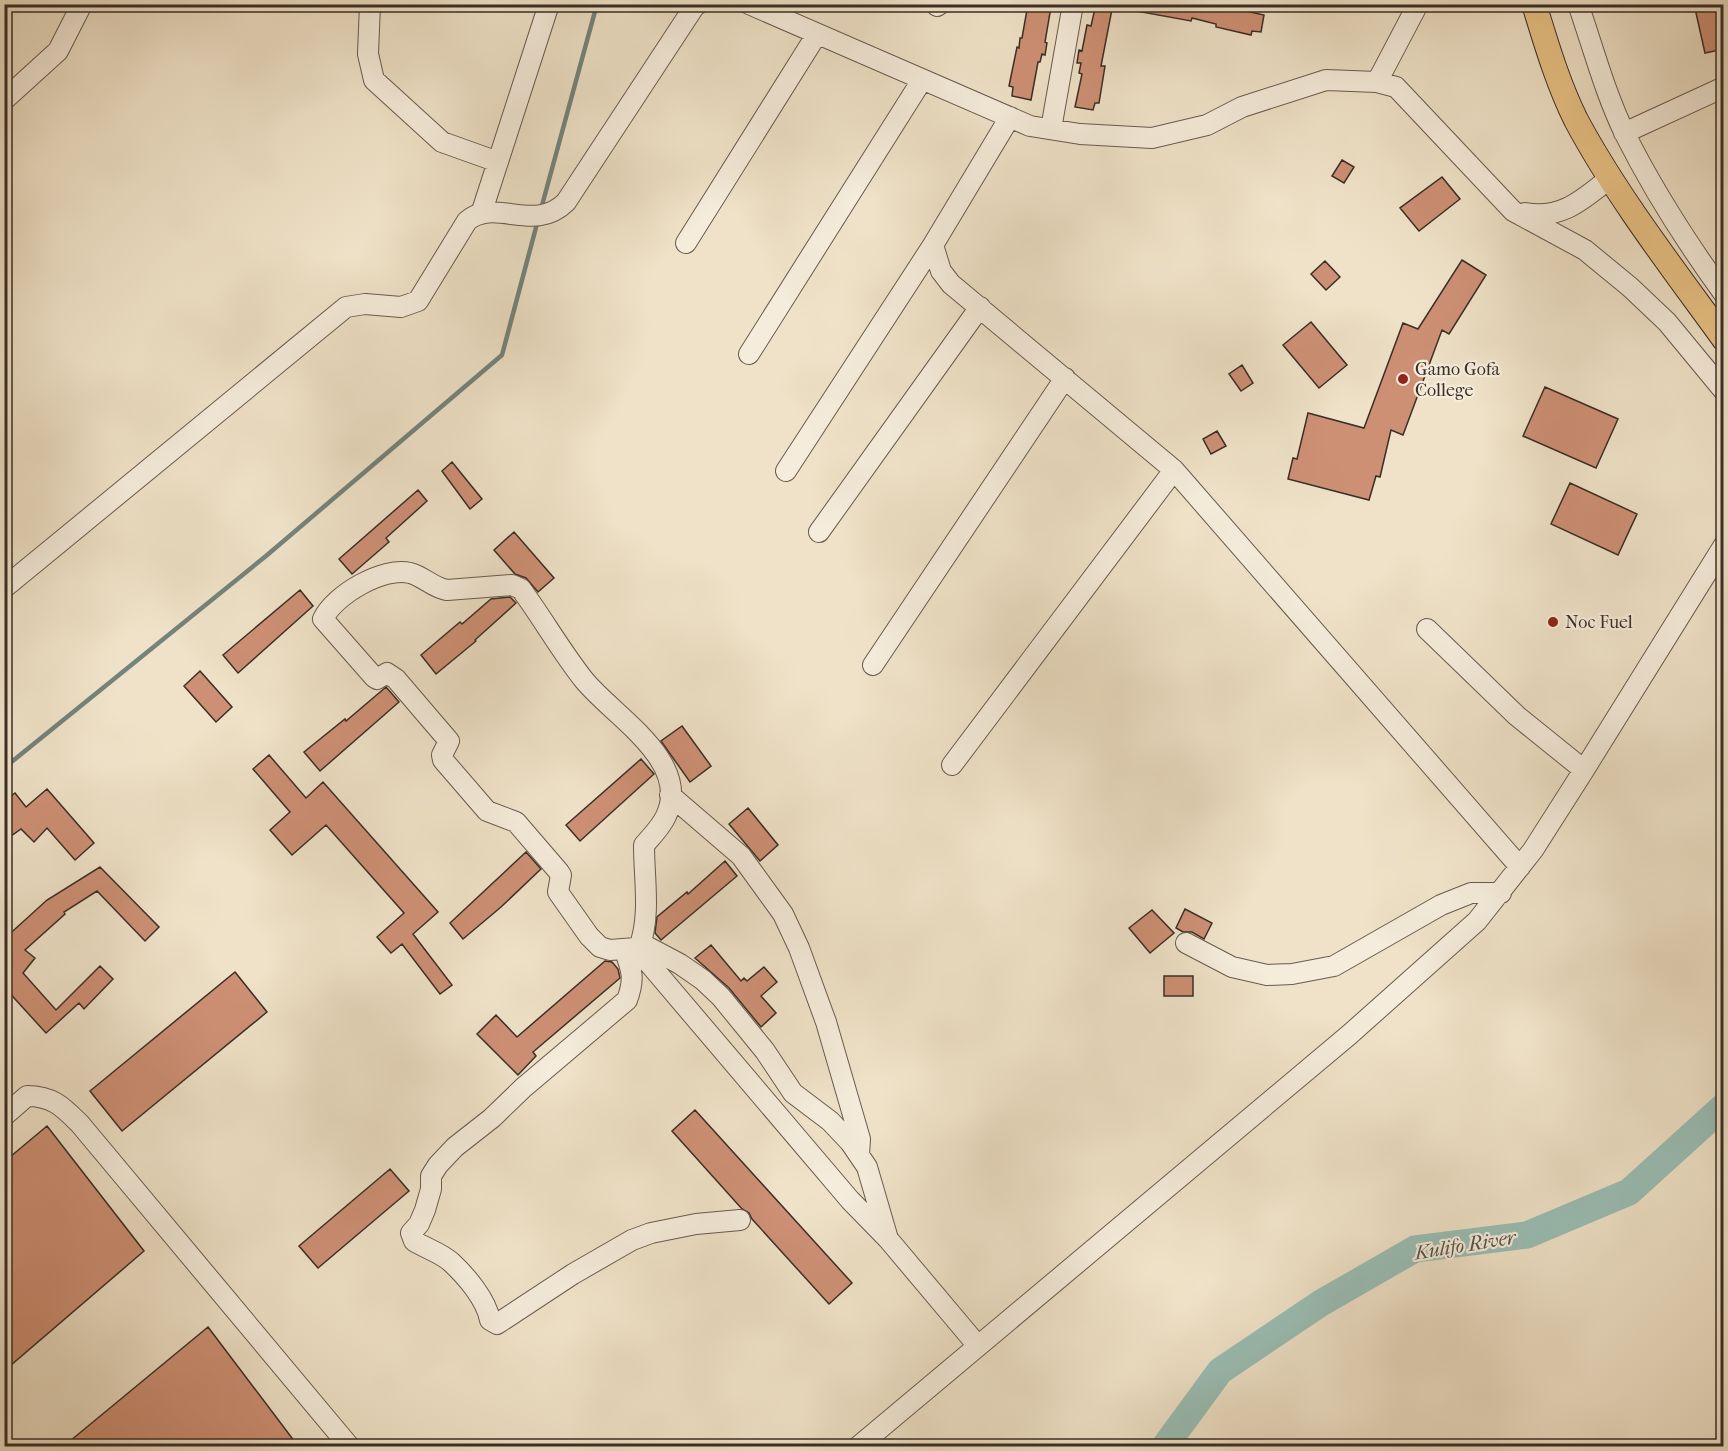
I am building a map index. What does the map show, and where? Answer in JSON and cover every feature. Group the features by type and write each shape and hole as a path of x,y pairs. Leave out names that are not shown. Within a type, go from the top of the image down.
{"main road":[{"path":"1534,4 1552,60 1576,119 1610,178 1724,339"}],"street":[{"path":"4,100 58,51 82,4"},
{"path":"370,4 368,54 374,80 442,142 498,162"},
{"path":"482,212 549,4"},
{"path":"4,588 346,307 365,304 401,308 418,300 467,220 475,214 482,212 523,217 550,214 566,202 698,4"},
{"path":"749,4 1030,126 1080,134 1152,138 1207,125 1242,107 1326,80 1377,82 1396,87 1513,211 1585,250 1630,287 1667,322 1724,391"},
{"path":"1051,129 1073,4"},
{"path":"1377,82 1418,4"},
{"path":"1578,4 1624,133 1670,216 1724,294"},
{"path":"686,243 818,34"},
{"path":"749,354 922,80"},
{"path":"1624,133 1724,87"},
{"path":"786,471 933,245 1010,117"},
{"path":"1513,211 1540,216 1559,212 1575,205 1610,178"},
{"path":"933,245 941,271 951,284 1174,470 1520,867"},
{"path":"819,532 980,308"},
{"path":"873,664 1065,378"},
{"path":"952,765 1174,470"},
{"path":"859,1446 1349,1035 1477,921 1520,867 1584,771 1724,545"},
{"path":"740,1220 696,1224 651,1233 632,1240 573,1274 497,1324 490,1320 480,1294 450,1261 414,1241 411,1233 419,1224 425,1210 431,1189 430,1176 438,1165 455,1147 492,1118 523,1088 627,1000 633,985 632,949 644,934 647,911 644,845 667,815 670,795 669,776 655,751 599,698 583,679 521,589 512,585 503,585 447,591 437,588 412,573 401,571 361,582 326,612 323,619 374,677 377,679 387,673 391,675 446,738 448,745 442,755 443,759 487,811 516,822 559,872 561,875 558,892 600,947 610,950 632,949 648,947 680,964 703,980 721,997 765,1051 793,1093 830,1121 859,1155 867,1167 888,1239"},
{"path":"1427,629 1517,716 1584,771"},
{"path":"670,795 741,856 783,914 799,948 826,1023 861,1139 859,1155"},
{"path":"1186,943 1232,967 1267,975 1292,974 1334,966 1441,905 1471,893 1501,893"},
{"path":"632,949 655,970 978,1346"},
{"path":"4,1116 27,1096 42,1096 61,1105 80,1124 348,1446"}],"building":[{"path":"1028,4 1048,4 1048,7 1051,7 1045,55 1042,54 1038,62 1031,100 1012,96 1013,87 1009,86 1017,47 1019,48 1020,38 1022,38"},
{"path":"1096,4 1113,4 1101,66 1105,66 1099,103 1095,103 1093,110 1075,107 1082,74 1079,73 1081,63 1077,63 1079,50 1082,51 1087,25 1091,26"},
{"path":"1137,4 1215,4 1264,15 1261,32 1252,31 1251,35 1216,27 1216,24 1192,18 1191,21 1136,11"},
{"path":"1694,4 1724,4 1724,49 1705,53"},
{"path":"1342,160 1354,167 1344,183 1332,176"},
{"path":"1442,177 1460,199 1419,231 1400,208"},
{"path":"1462,260 1486,275 1449,334 1442,330 1403,435 1391,430 1380,477 1376,476 1369,500 1288,479 1293,458 1297,459 1308,413 1364,428 1403,323 1418,329"},
{"path":"1325,261 1340,277 1326,290 1311,274"},
{"path":"1311,322 1347,365 1319,388 1283,345"},
{"path":"1242,365 1253,383 1241,391 1229,374"},
{"path":"1545,387 1618,419 1596,468 1523,436"},
{"path":"1217,431 1226,446 1211,454 1203,439"},
{"path":"452,462 482,499 470,509 442,471"},
{"path":"1570,483 1637,514 1618,555 1551,524"},
{"path":"418,490 427,501 386,538 389,542 352,574 339,559"},
{"path":"514,532 554,578 538,592 526,578 515,574 494,550"},
{"path":"300,590 313,606 238,673 223,655"},
{"path":"510,597 516,603 476,641 436,674 421,655 491,599"},
{"path":"200,671 232,707 216,722 184,686"},
{"path":"386,687 399,702 320,771 304,752"},
{"path":"682,726 711,766 690,782 661,741"},
{"path":"269,755 306,798 323,782 438,912 413,934 452,985 440,994 402,944 391,953 377,937 404,913 326,825 292,855 270,830 290,812 253,769"},
{"path":"641,759 654,774 580,841 566,825"},
{"path":"47,789 94,843 75,860 47,828 34,842 21,829 4,841 4,801 15,793 26,807"},
{"path":"748,808 778,845 760,861 729,824"},
{"path":"526,852 541,869 463,939 450,923"},
{"path":"725,861 737,876 661,940 655,933 657,917 687,892 688,894"},
{"path":"100,867 159,927 145,941 97,891 64,912 65,914 25,950 35,958 23,973 56,1010 100,966 113,979 84,1009 79,1003 46,1033 4,987 4,939 47,900"},
{"path":"1185,909 1212,923 1204,939 1192,932 1183,932 1176,928"},
{"path":"1152,910 1174,933 1150,953 1129,928"},
{"path":"711,945 741,981 744,978 747,981 764,967 777,982 761,996 776,1013 761,1027 729,988 695,958"},
{"path":"605,961 612,962 618,969 620,978 533,1052 536,1056 518,1075 477,1034 496,1015 517,1037"},
{"path":"235,972 267,1012 122,1131 90,1091"},
{"path":"1164,976 1193,976 1193,996 1164,996"},
{"path":"695,1110 852,1283 829,1304 749,1213 742,1209 672,1131"},
{"path":"47,1126 144,1251 4,1371 4,1162"},
{"path":"390,1169 409,1191 318,1268 299,1246"},
{"path":"208,1327 298,1446 64,1446"}],"waterway":[{"path":"541,209 597,4"},
{"path":"4,768 266,556 502,355 538,220"},
{"name":"Kulifo River","path":"1165,1446 1220,1371 1321,1303 1415,1249 1527,1235 1629,1192 1724,1106"}],"place":[{"name":"Gamo Gofa College","path":"1403,379"},
{"name":"Noc Fuel","path":"1553,622"}]}
